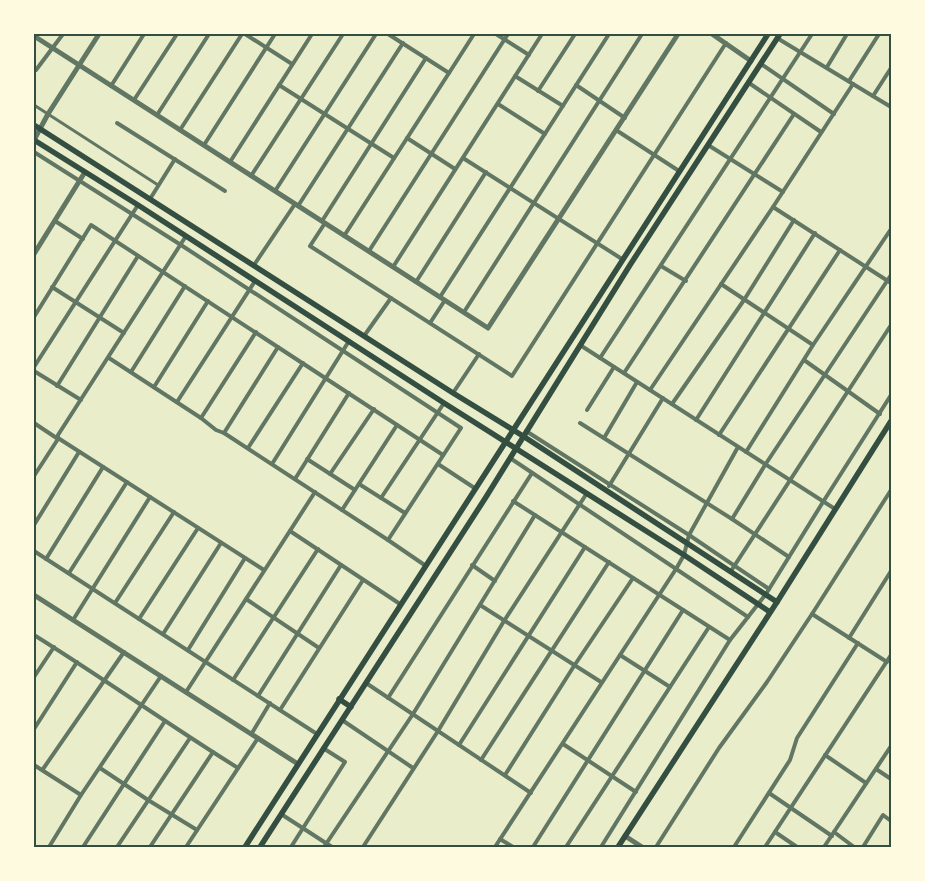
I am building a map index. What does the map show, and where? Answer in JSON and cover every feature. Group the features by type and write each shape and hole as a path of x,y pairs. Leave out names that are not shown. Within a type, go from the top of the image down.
{"main road":[{"path":"245,847 768,34"},
{"path":"260,847 322,748 351,707 475,514 580,345 779,36"},
{"path":"714,118 722,123"},
{"path":"37,127 453,393 514,430 525,434 768,592 777,602"},
{"path":"34,140 684,555 770,612"},
{"path":"618,847 777,602 891,421"},
{"path":"339,699 351,707"}],"street":[{"path":"34,68 36,70 63,34"},
{"path":"34,140 37,127 48,114 99,34"},
{"path":"111,86 144,34"},
{"path":"134,100 177,34"},
{"path":"157,115 209,34"},
{"path":"180,130 244,34 292,64"},
{"path":"204,145 275,34"},
{"path":"230,162 312,34"},
{"path":"252,176 342,34"},
{"path":"275,191 376,34"},
{"path":"388,34 448,73"},
{"path":"344,236 474,34"},
{"path":"496,34 529,55"},
{"path":"369,251 508,34"},
{"path":"393,267 542,34"},
{"path":"538,90 574,34"},
{"path":"430,323 442,298 510,188 609,34"},
{"path":"464,312 642,34"},
{"path":"34,36 464,312 486,328 491,327 678,34"},
{"path":"712,34 751,60"},
{"path":"600,358 812,34"},
{"path":"826,67 847,34"},
{"path":"650,390 834,114 879,34"},
{"path":"779,36 891,107"},
{"path":"254,266 348,129 403,43"},
{"path":"426,58 371,144 310,246 512,376 726,43"},
{"path":"761,64 834,114"},
{"path":"873,96 891,68"},
{"path":"516,76 563,106"},
{"path":"749,83 822,132"},
{"path":"279,85 394,158"},
{"path":"576,85 625,118"},
{"path":"498,104 545,134"},
{"path":"34,105 158,185"},
{"path":"624,374 794,114"},
{"path":"117,123 226,191"},
{"path":"616,130 679,171"},
{"path":"407,138 456,170"},
{"path":"708,145 783,192"},
{"path":"34,152 181,245 461,428 388,540"},
{"path":"463,158 622,259"},
{"path":"150,199 175,159"},
{"path":"34,254 85,172"},
{"path":"416,282 486,172"},
{"path":"81,400 57,386 34,369 138,205"},
{"path":"773,207 890,282"},
{"path":"672,404 744,300 794,220"},
{"path":"55,221 83,239"},
{"path":"34,317 92,226 443,455"},
{"path":"746,452 813,345 891,229"},
{"path":"696,420 815,233"},
{"path":"34,476 58,438 58,435 186,236"},
{"path":"719,435 790,330 840,250"},
{"path":"57,386 138,256"},
{"path":"661,266 686,281"},
{"path":"732,519 765,464 890,282 891,275"},
{"path":"177,402 255,281"},
{"path":"721,284 813,345"},
{"path":"131,372 185,286"},
{"path":"52,287 124,333"},
{"path":"364,336 391,298"},
{"path":"154,387 208,301"},
{"path":"733,569 891,324"},
{"path":"201,418 256,332"},
{"path":"272,464 349,341"},
{"path":"580,345 835,509"},
{"path":"224,433 278,347"},
{"path":"453,393 479,354"},
{"path":"109,358 426,566"},
{"path":"804,360 880,414"},
{"path":"248,448 303,363"},
{"path":"587,410 614,367"},
{"path":"604,438 637,382"},
{"path":"295,479 349,393"},
{"path":"601,847 730,640 768,592 891,395"},
{"path":"608,488 663,398"},
{"path":"381,498 444,403"},
{"path":"330,474 374,409"},
{"path":"34,423 264,570"},
{"path":"580,423 756,534 789,557"},
{"path":"342,510 397,424"},
{"path":"495,847 676,569 684,555 688,539 738,447"},
{"path":"34,525 79,452"},
{"path":"509,458 748,617"},
{"path":"307,459 355,490"},
{"path":"438,464 476,489"},
{"path":"46,559 103,467"},
{"path":"388,698 532,472"},
{"path":"69,574 126,482"},
{"path":"359,484 405,513"},
{"path":"656,847 719,748 767,682 812,614 891,490"},
{"path":"186,692 315,492"},
{"path":"363,847 438,731 504,621 587,494"},
{"path":"73,620 150,498"},
{"path":"514,501 730,640"},
{"path":"115,603 174,512"},
{"path":"325,846 413,714 535,515"},
{"path":"139,619 198,528"},
{"path":"290,531 400,604"},
{"path":"162,634 220,542"},
{"path":"459,745 585,547"},
{"path":"233,680 318,549"},
{"path":"34,551 317,734"},
{"path":"188,650 245,558"},
{"path":"481,760 609,562"},
{"path":"258,696 341,565"},
{"path":"472,565 495,581"},
{"path":"849,638 891,571"},
{"path":"505,775 574,666 634,578"},
{"path":"280,710 363,580"},
{"path":"34,595 298,764"},
{"path":"246,599 319,648"},
{"path":"480,605 601,682"},
{"path":"533,847 683,610"},
{"path":"765,847 889,659 849,638 812,614"},
{"path":"566,847 709,627"},
{"path":"34,635 238,768"},
{"path":"734,847 790,760 798,738 858,643"},
{"path":"34,677 54,647"},
{"path":"43,770 124,652"},
{"path":"620,655 670,687"},
{"path":"34,729 77,662"},
{"path":"49,847 81,795 161,676"},
{"path":"366,683 530,792"},
{"path":"252,733 270,704"},
{"path":"342,720 414,768"},
{"path":"83,847 165,721"},
{"path":"117,847 190,738"},
{"path":"186,847 258,738"},
{"path":"563,744 636,792"},
{"path":"824,847 891,746"},
{"path":"290,847 345,762 322,748"},
{"path":"150,847 213,752"},
{"path":"825,755 866,783"},
{"path":"34,764 81,795"},
{"path":"100,768 197,830"},
{"path":"876,769 891,779"},
{"path":"769,793 790,809 854,847"},
{"path":"280,814 325,846 332,847"},
{"path":"863,847 883,815 891,821"},
{"path":"775,832 798,847"},
{"path":"626,836 639,847"},
{"path":"500,839 513,847"},
{"path":"866,843 871,847"}]}
